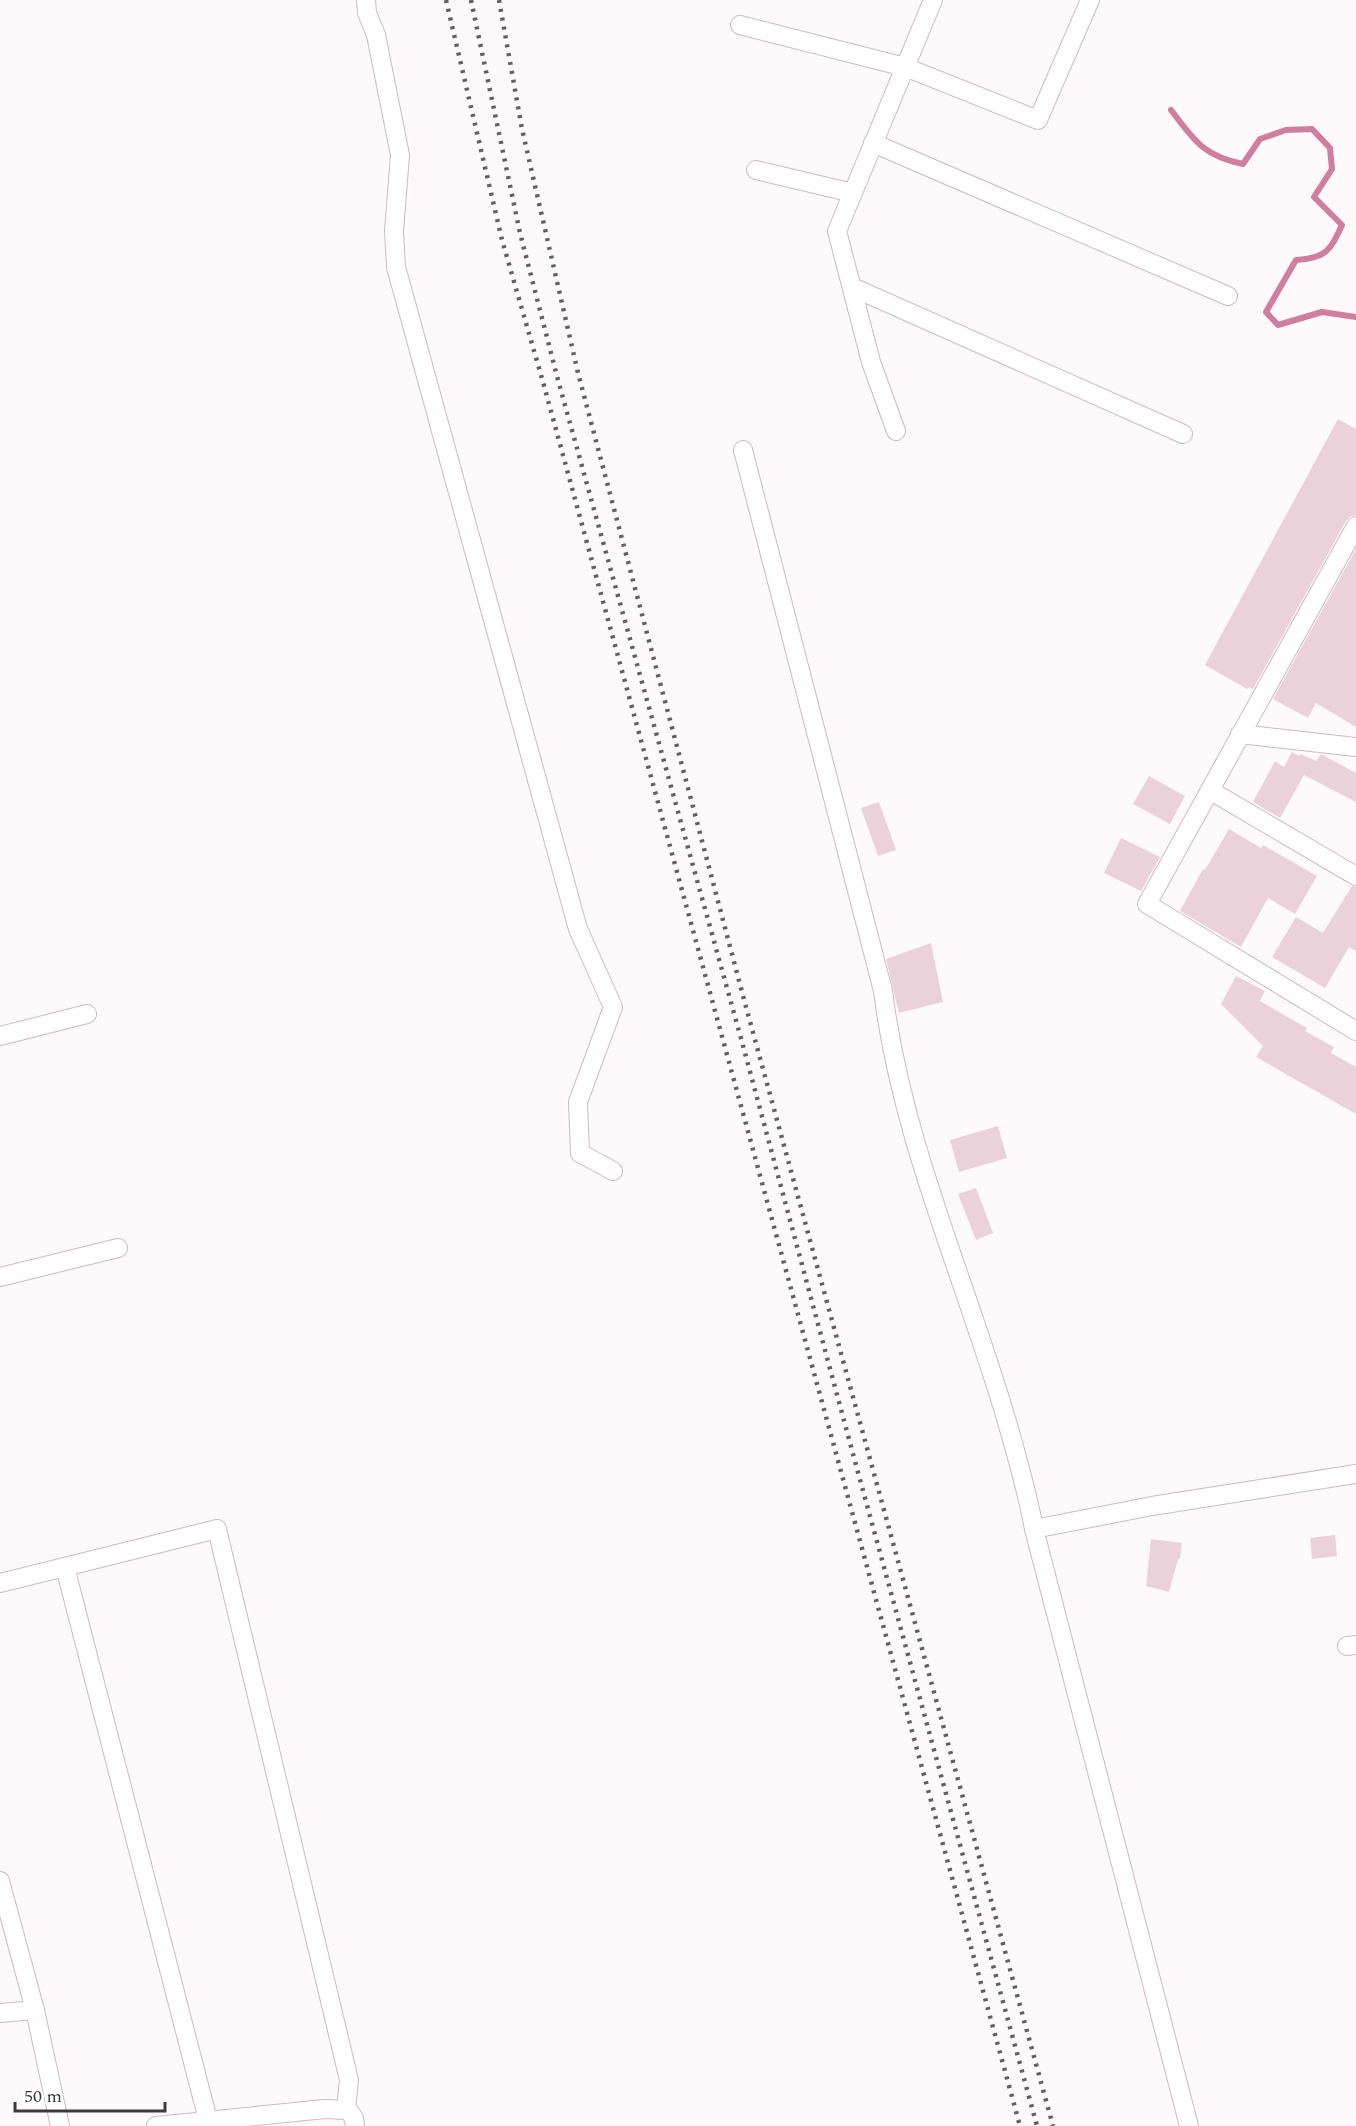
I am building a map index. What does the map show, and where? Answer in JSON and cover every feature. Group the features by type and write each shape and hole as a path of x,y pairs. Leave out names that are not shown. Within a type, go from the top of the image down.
{"street":[{"path":"366,0 367,13 376,35 399,155 394,231 396,267 578,929 613,1007 578,1102 580,1153 613,1171"},
{"path":"896,431 871,362 837,231 933,0"},
{"path":"740,25 905,67 1038,120 1090,0"},
{"path":"873,143 1228,296"},
{"path":"756,170 853,192"},
{"path":"852,287 1183,434"},
{"path":"743,450 883,991 896,1063 923,1171 985,1348 1028,1493 1034,1529 1189,2126"},
{"path":"1356,526 1147,904 1356,1031"},
{"path":"1240,734 1356,747"},
{"path":"1211,791 1356,876"},
{"path":"0,1036 87,1014"},
{"path":"0,1277 118,1248"},
{"path":"1034,1529 1152,1506 1356,1474"},
{"path":"0,1583 217,1529 348,2080 350,2118 325,2109 156,2126"},
{"path":"65,1567 208,2120"},
{"path":"0,1881 35,2010 60,2126"},
{"path":"0,2013 35,2010"}],"building":[{"path":"1338,419 1356,429 1356,515 1346,521 1253,689 1249,687 1247,689 1205,665"},
{"path":"1356,549 1356,727 1316,703 1308,718 1273,699"},
{"path":"1292,752 1316,761 1321,754 1356,773 1356,802 1304,775 1280,818 1253,802 1275,761 1284,767"},
{"path":"1149,776 1185,796 1170,824 1133,804"},
{"path":"879,802 896,850 878,856 861,808"},
{"path":"1229,829 1261,848 1263,845 1317,876 1295,914 1268,898 1241,947 1180,911 1203,869 1205,870"},
{"path":"1121,838 1160,857 1141,891 1104,873"},
{"path":"1352,886 1356,887 1356,951 1349,947 1325,988 1272,957 1296,917 1323,933"},
{"path":"931,943 943,1002 899,1013 886,959"},
{"path":"1236,976 1265,991 1260,1001 1307,1028 1305,1031 1334,1047 1331,1053 1356,1067 1356,1114 1256,1057 1263,1046 1221,1004"},
{"path":"998,1126 1007,1158 959,1172 950,1140"},
{"path":"976,1188 993,1233 976,1240 958,1194"},
{"path":"1335,1535 1337,1556 1312,1559 1310,1538"},
{"path":"1151,1539 1182,1543 1180,1559 1178,1559 1169,1592 1146,1586"}],"waterway":[{"path":"1171,110 1193,138 1209,151 1229,161 1243,164 1260,139 1286,130 1312,129 1330,148 1332,169 1314,197 1342,225 1326,252 1296,260 1266,312 1278,325 1322,312 1356,317"}],"railway":[{"path":"446,0 502,240 543,382 1020,2126"},
{"path":"471,0 520,233 558,380 742,1042 1037,2126"},
{"path":"499,0 522,129 578,373 746,1007 1053,2126"}]}
